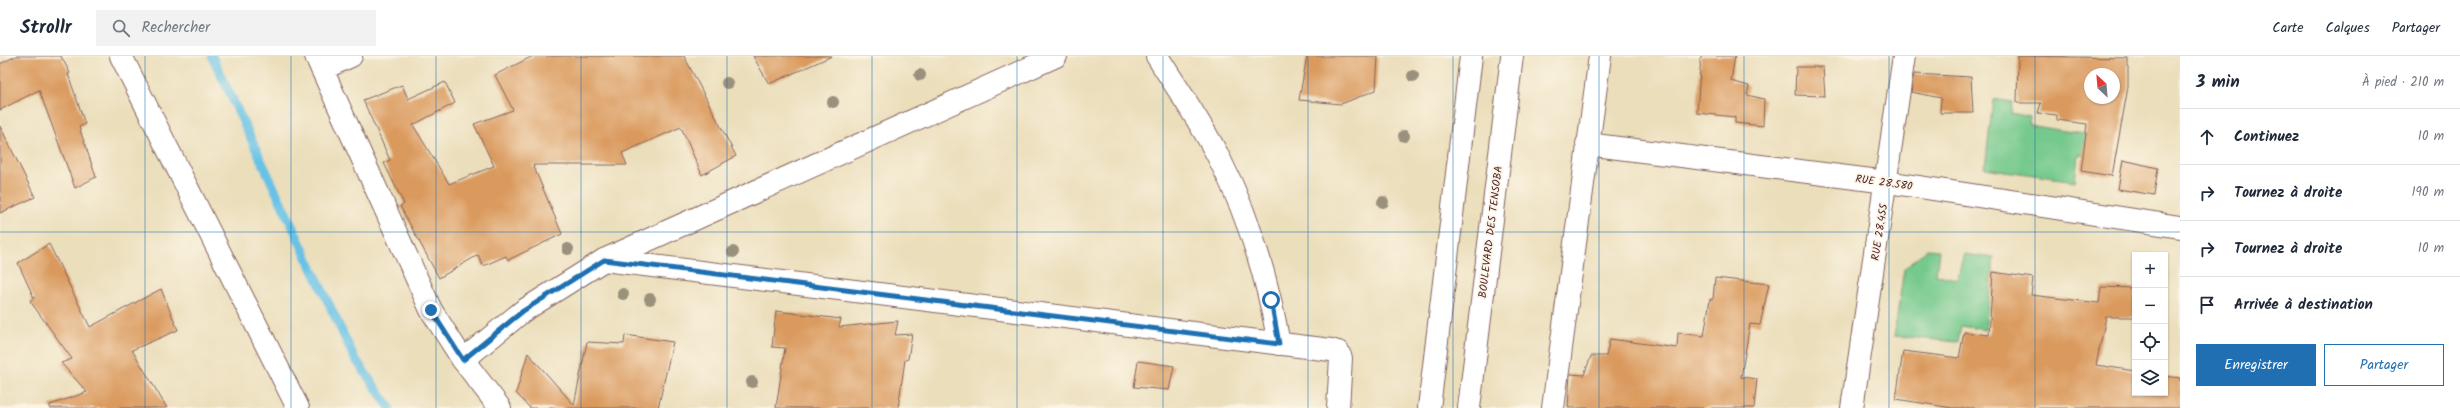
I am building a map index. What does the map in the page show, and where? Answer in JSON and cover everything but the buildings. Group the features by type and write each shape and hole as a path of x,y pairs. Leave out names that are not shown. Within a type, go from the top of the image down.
{"street":[{"path":"121,56 295,407"},
{"path":"350,56 319,63 431,310 463,360 500,408"},
{"path":"463,360 523,311 604,260 1056,56"},
{"path":"1157,56 1220,159 1241,207 1271,300 1279,344"},
{"path":"1429,408 1471,56"},
{"name":"BOULEVARD DES TENSOBA","path":"1469,408 1512,56"},
{"path":"1552,408 1600,56"},
{"name":"RUE 28.455","path":"1852,408 1887,182 1904,56"},
{"name":"RUE 28.580","path":"1587,144 1887,182 2180,227"},
{"path":"604,260 1338,352 1341,358 1338,408"}],"green space":[{"path":"1993,99 2012,102 2011,113 2030,117 2029,125 2095,136 2093,156 2078,155 2075,181 1985,168"},
{"path":"1927,249 1939,250 1936,275 1957,279 1964,254 1994,258 1985,330 1961,326 1958,342 1894,336 1904,269"}],"waterway":[{"path":"212,56 354,357 390,408"}],"route":[{"path":"431,310 463,360 523,311 604,260 1279,344 1271,300"}]}
